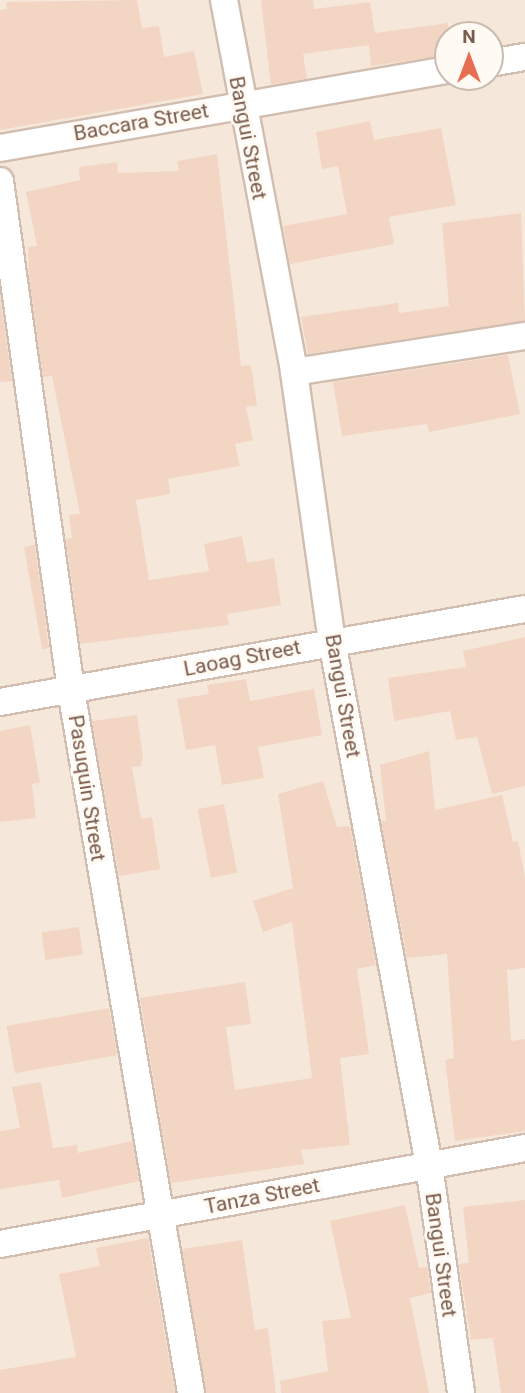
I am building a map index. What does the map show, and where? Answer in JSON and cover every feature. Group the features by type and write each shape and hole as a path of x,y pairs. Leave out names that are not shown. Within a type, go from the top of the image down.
{"street":[{"name":"Bangui Street","path":"224,0 241,104 294,372 332,641 429,1165 461,1393"},
{"path":"504,61 525,57"},
{"name":"Baccara Street","path":"0,148 434,72"},
{"name":"Pasuquin Street","path":"0,181 71,690 158,1215 191,1393"},
{"path":"294,372 525,336"},
{"name":"Laoag Street","path":"0,702 332,641 525,609"},
{"name":"Tanza Street","path":"0,1244 525,1148"}],"shaded area":[{"path":"0,0 525,0 525,1393 0,1393"}],"building":[{"path":"137,0 142,28 159,26 164,57 194,51 203,94 0,130 0,10 7,9 6,2"},
{"path":"261,0 313,0 314,9 370,2 375,33 434,25 434,57 371,66 369,45 303,54 307,79 271,85"},
{"path":"370,121 374,140 441,128 456,205 389,217 394,244 290,264 283,226 347,214 338,166 322,169 316,132"},
{"path":"217,154 241,366 251,365 257,406 246,407 253,440 235,444 240,466 168,479 170,494 136,500 149,580 209,571 204,544 242,536 247,563 274,558 281,605 227,614 229,625 80,644 66,539 72,538 69,515 80,514 52,376 43,377 29,278 28,247 37,246 26,192 80,180 79,167 117,162 118,173 179,171 177,161"},
{"path":"521,213 525,321 308,354 301,317 398,303 399,313 449,306 442,223"},
{"path":"0,295 12,381 0,382"},
{"path":"508,355 520,414 429,432 427,424 342,436 333,382"},
{"path":"35,545 49,648 42,649 24,547"},
{"path":"525,637 525,786 492,794 477,737 456,740 450,711 394,721 388,678 466,667 463,651"},
{"path":"246,679 250,701 314,689 322,735 258,747 264,778 222,785 215,745 186,750 177,699 209,694 207,685"},
{"path":"137,715 143,757 141,766 132,767 141,819 152,817 160,869 119,876 92,721"},
{"path":"30,725 40,783 32,784 36,818 0,822 0,731"},
{"path":"429,751 435,810 502,795 513,842 518,841 525,878 525,968 507,970 511,1041 525,1039 525,1131 455,1141 445,1060 454,1058 447,954 407,958 381,821 386,821 380,765"},
{"path":"323,781 337,827 350,826 376,965 357,969 369,1054 340,1058 350,1145 301,1150 304,1164 171,1183 140,998 245,982 251,1024 226,1027 235,1090 312,1078 292,922 263,932 253,901 293,888 278,794"},
{"path":"224,804 237,873 211,878 197,809"},
{"path":"79,927 83,955 45,960 41,932"},
{"path":"109,1008 117,1055 15,1073 7,1026"},
{"path":"41,1082 53,1148 77,1145 78,1153 132,1141 139,1181 62,1198 59,1180 0,1189 0,1131 20,1128 12,1087"},
{"path":"525,1200 525,1393 501,1393 493,1338 471,1340 459,1264 469,1263 463,1207"},
{"path":"405,1205 419,1268 427,1267 431,1293 410,1298 429,1393 281,1393 280,1381 328,1371 322,1321 351,1318 330,1221"},
{"path":"148,1238 175,1393 0,1393 0,1370 76,1357 59,1274 100,1266 96,1248"},
{"path":"242,1240 255,1330 268,1328 276,1393 206,1393 182,1249"}]}
